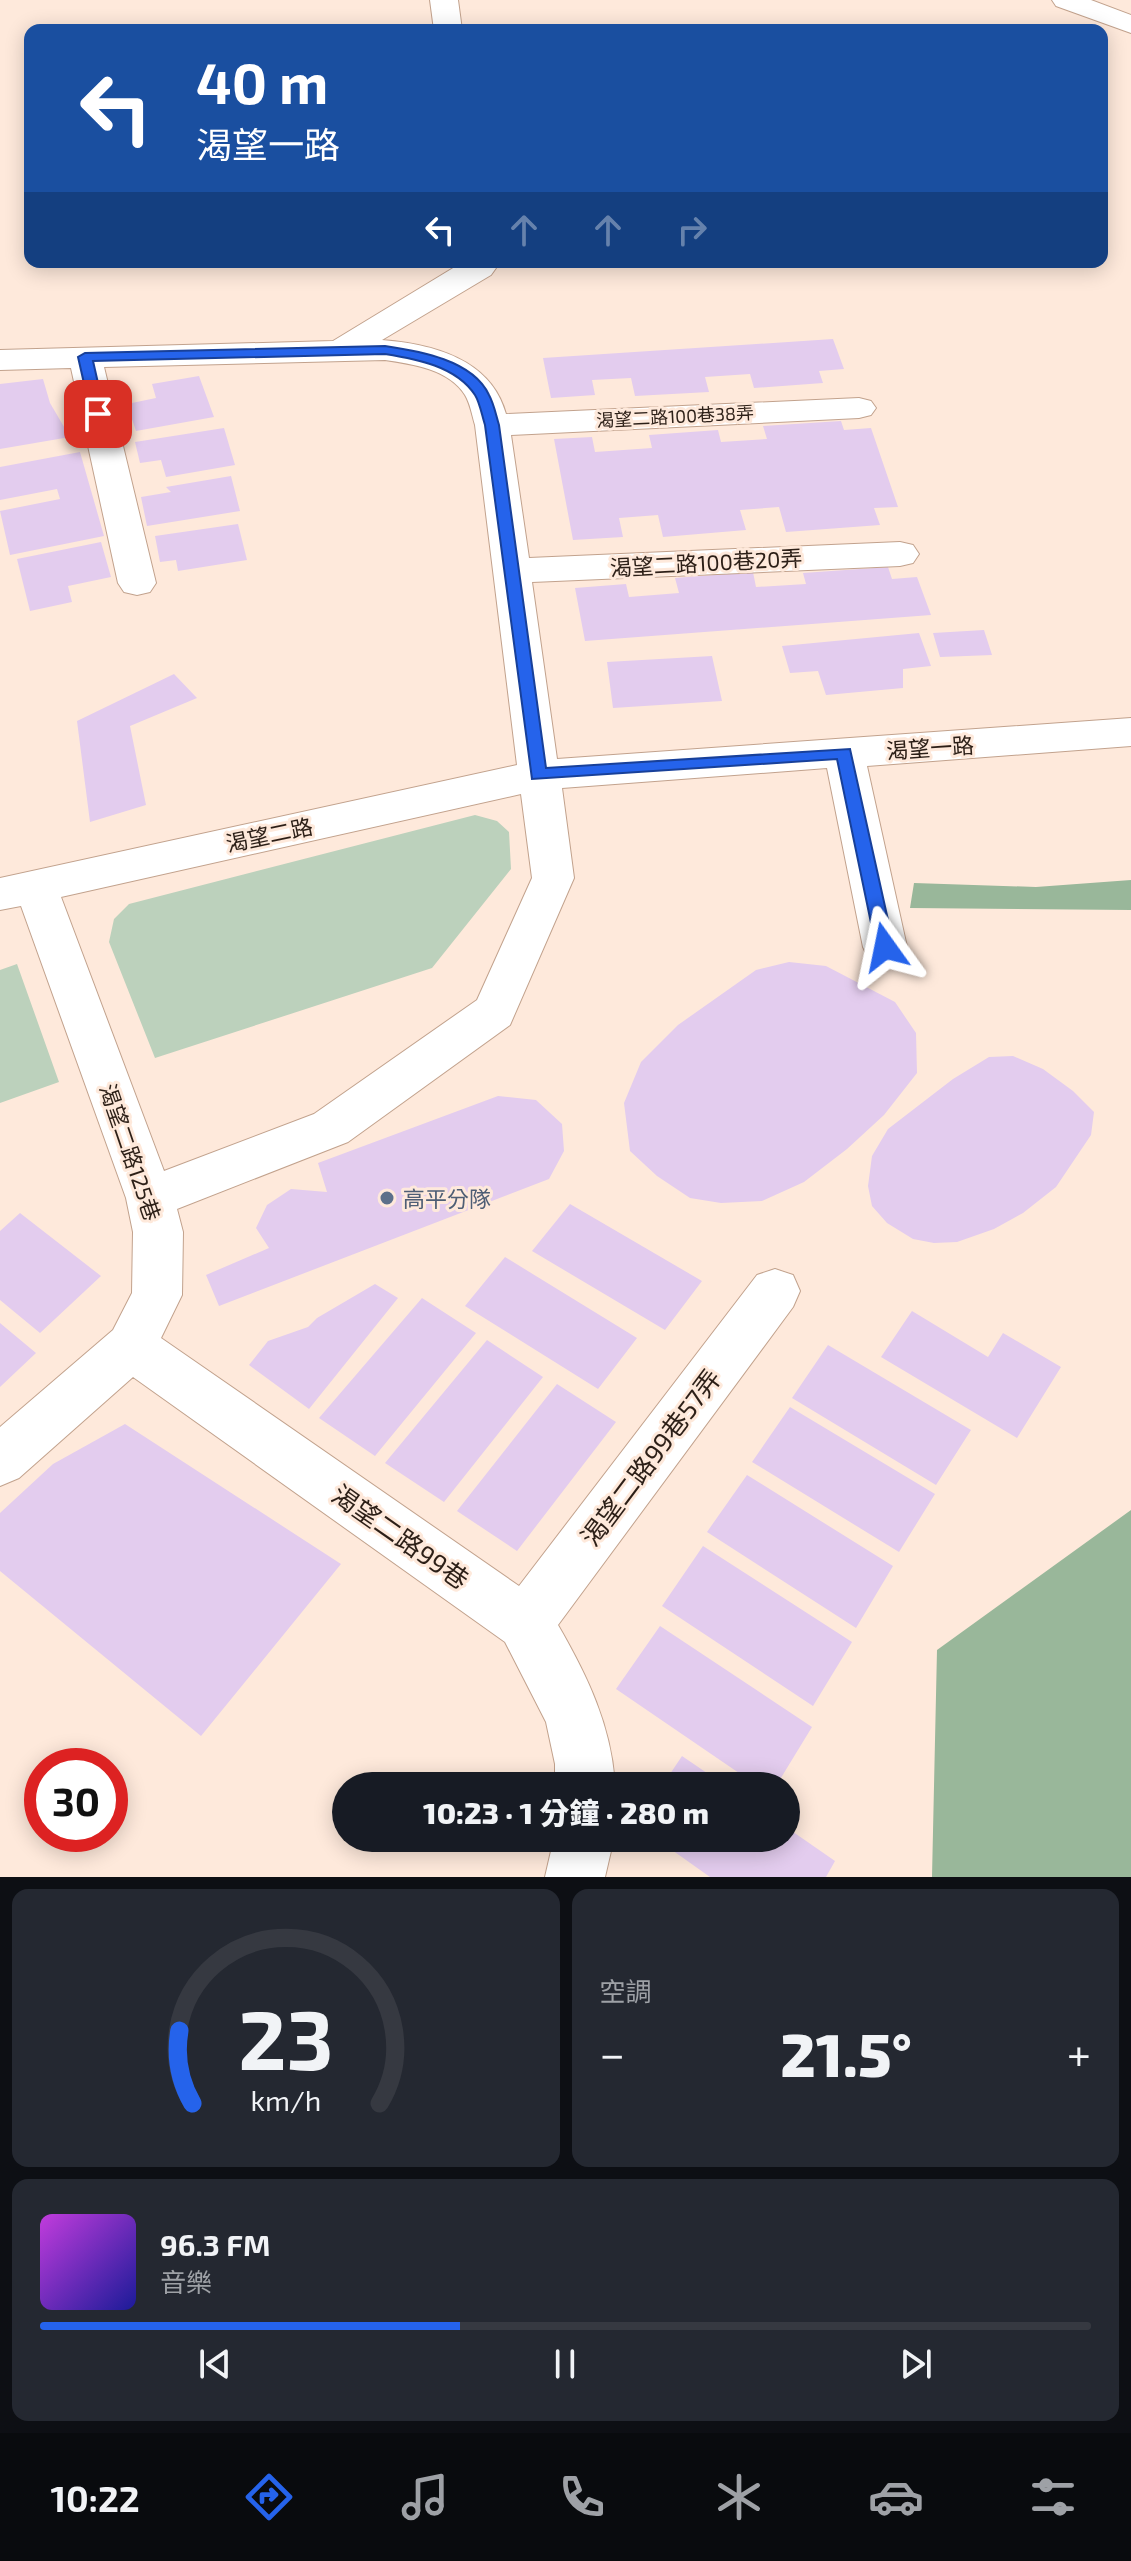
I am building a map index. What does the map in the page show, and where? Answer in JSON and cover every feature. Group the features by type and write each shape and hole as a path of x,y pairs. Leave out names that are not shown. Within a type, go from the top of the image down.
{"street":[{"path":"444,0 447,24"},
{"path":"1066,0 1131,25"},
{"path":"342,350 480,268"},
{"path":"0,360 342,350 409,353 455,369 482,393 492,425 553,878 494,1012 331,1128 150,1198"},
{"path":"85,357 137,583"},
{"name":"渴望二路100巷38弄","path":"492,425 859,408"},
{"name":"渴望二路100巷20弄","path":"511,571 900,554"},
{"name":"渴望一路","path":"538,775 1131,732"},
{"path":"844,753 885,947"},
{"name":"渴望二路","path":"17,890 538,775"},
{"name":"渴望二路125巷","path":"0,1461 131,1346 157,1295 158,1232 150,1198 17,890"},
{"name":"渴望二路99巷57弄","path":"525,1623 775,1291"},
{"name":"渴望二路99巷","path":"131,1346 525,1623 559,1681 586,1758 586,1772"},
{"path":"575,1877 581,1852"}],"green space":[{"path":"475,815 497,821 509,832 511,869 432,968 155,1058 109,942 114,919 129,904"},
{"path":"1131,880 1131,910 910,908 914,883 1036,887"},
{"path":"17,964 59,1082 0,1103 0,970"},
{"path":"1131,1510 1131,1877 932,1877 937,1650"}],"building":[{"path":"833,339 844,369 819,371 823,383 754,388 750,374 705,377 709,392 635,396 631,378 592,380 595,395 551,398 543,358"},
{"path":"199,376 214,417 136,431 127,404 156,398 152,384"},
{"path":"43,379 50,403 70,437 0,449 0,384"},
{"path":"841,421 844,430 871,428 898,507 874,508 880,525 786,532 779,507 740,510 746,530 663,537 658,515 619,518 623,537 573,540 554,439 592,437 595,452 652,448 649,435 718,430 721,442 767,439 763,426"},
{"path":"224,428 235,465 166,477 161,460 140,463 135,442"},
{"path":"80,452 104,536 10,555 0,511 60,499 57,489 0,500 0,467"},
{"path":"231,476 240,511 147,526 141,497 171,492 166,487"},
{"path":"238,524 247,560 178,571 176,560 160,562 155,536"},
{"path":"101,542 111,577 68,586 72,602 30,611 17,559"},
{"path":"888,567 892,579 917,577 931,615 585,641 575,588 626,584 629,597 679,593 675,578 753,572 756,587 806,584 803,573"},
{"path":"984,630 992,655 940,657 933,633"},
{"path":"919,633 931,666 903,669 903,688 826,695 818,671 790,673 782,646"},
{"path":"712,656 722,701 613,708 607,662"},
{"path":"174,674 197,698 130,726 146,805 90,822 77,721"},
{"path":"789,962 826,966 895,1002 916,1033 917,1073 884,1115 804,1182 762,1201 721,1203 690,1198 657,1176 630,1151 624,1103 641,1062 678,1025 756,970"},
{"path":"1013,1056 1043,1069 1073,1091 1094,1112 1091,1135 1056,1187 1023,1213 994,1229 957,1242 934,1243 913,1239 887,1223 872,1206 868,1186 872,1156 888,1129 953,1079 989,1057"},
{"name":"高平分隊","path":"498,1096 536,1100 562,1124 564,1151 549,1179 219,1306 206,1275 269,1248 256,1228 267,1205 291,1189 327,1192 318,1163"},
{"path":"570,1204 702,1281 665,1330 532,1251"},
{"path":"20,1213 101,1276 40,1333 0,1300 0,1231"},
{"path":"505,1257 637,1338 598,1389 465,1306"},
{"path":"375,1284 398,1298 309,1409 249,1365 268,1341 308,1327 317,1318"},
{"path":"422,1298 476,1333 375,1456 319,1418"},
{"path":"912,1311 988,1357 1003,1333 1061,1367 1017,1438 881,1357"},
{"path":"0,1323 36,1353 0,1387"},
{"path":"487,1340 543,1377 444,1502 385,1463"},
{"path":"828,1345 971,1430 936,1485 792,1398"},
{"path":"557,1384 616,1422 517,1551 457,1511"},
{"path":"790,1407 935,1494 899,1552 752,1462"},
{"path":"125,1424 341,1564 201,1736 0,1571 0,1513 53,1464"},
{"path":"747,1475 893,1566 856,1628 707,1532"},
{"path":"703,1546 852,1642 813,1706 662,1606"},
{"path":"660,1626 812,1727 785,1772 738,1772 616,1689"},
{"path":"682,1756 705,1772 671,1772"},
{"path":"800,1837 835,1861 826,1877 710,1877 675,1852 800,1852"}],"place":[{"name":"高平分隊","path":"387,1198"}],"route":[{"path":"98,414 85,357 385,350 421,355 455,369 482,393 492,425 538,775 844,753 885,947"}]}
